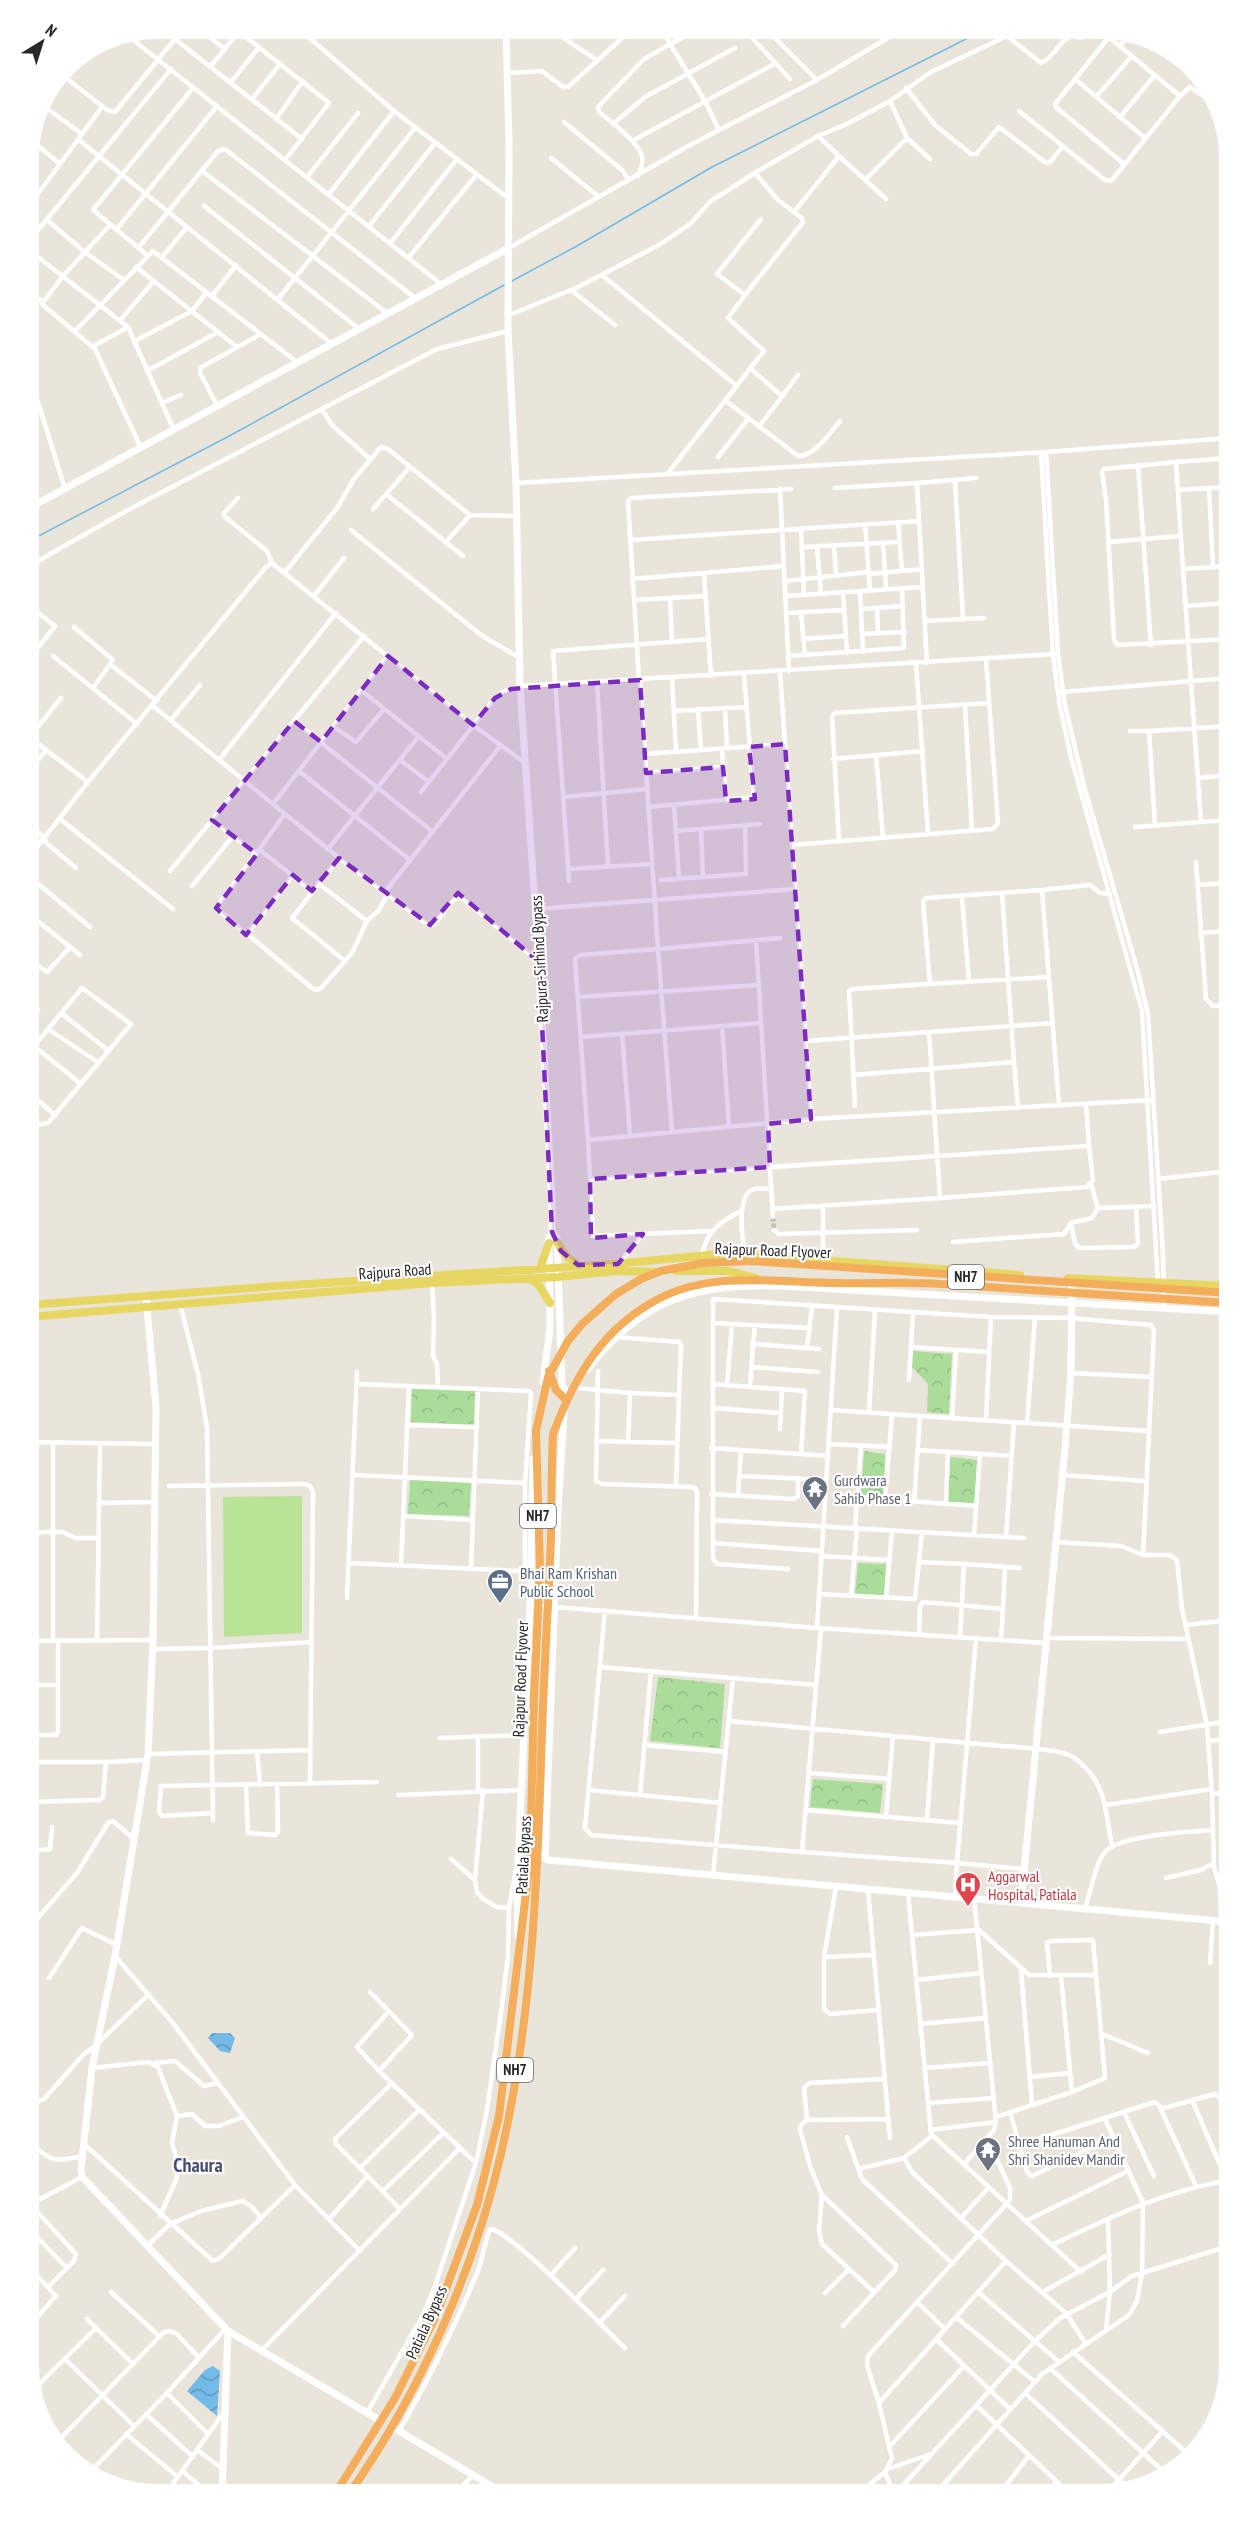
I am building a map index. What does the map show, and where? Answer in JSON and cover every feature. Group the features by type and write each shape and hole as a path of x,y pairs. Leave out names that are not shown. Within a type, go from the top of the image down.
{"highway":[{"name":"Rajapur Road Flyover","path":"520,1957 530,1860 536,1605 540,1567 536,1431 548,1377 568,1341 582,1324 616,1294 641,1279 672,1268 703,1263 752,1261 1219,1292"},
{"name":"Rajpura Road","path":"733,1280 837,1284 912,1282 1219,1302"},
{"name":"Patiala Bypass","path":"355,2484 407,2402 467,2265 501,2153 513,2090 533,1929 540,1825 550,1606 554,1434 567,1398 594,1353 616,1328 660,1298 686,1288 733,1280"},
{"path":"546,1370 552,1373 556,1390 567,1398"},
{"name":"Patiala Bypass","path":"341,2484 395,2398 436,2316 477,2205 499,2116 520,1957"}],"main road":[{"path":"540,1268 553,1243 578,1265"},
{"name":"Rajpura Road","path":"39,1304 729,1253 1072,1278 1219,1286"},
{"name":"Rajpura Road","path":"39,1316 432,1283 554,1277 616,1271 698,1269 728,1271 763,1281"},
{"path":"529,1278 538,1284 550,1303"}],"street":[{"path":"68,79 102,107 115,112 173,39"},
{"path":"182,39 211,66 302,139"},
{"path":"213,39 225,49"},
{"path":"211,66 231,39"},
{"path":"249,39 328,100 329,105 285,159"},
{"path":"312,39 394,111 508,198"},
{"name":"Rajpura-Sirhind Bypass","path":"506,39 508,331 516,483 520,686 536,909 554,1277"},
{"path":"565,39 597,60"},
{"path":"507,73 542,71 565,88 621,39"},
{"path":"667,39 705,101 719,129"},
{"path":"638,176 642,157 632,141 599,112 599,106 644,59 680,39"},
{"path":"753,39 790,79"},
{"path":"776,39 817,80"},
{"path":"39,502 358,328 441,284 507,253 599,197 719,129 817,80 886,39"},
{"path":"509,311 571,290 659,245 690,224 711,201 755,173 818,136 847,124 890,101 931,72 1001,39"},
{"path":"1011,39 1041,63 1067,39"},
{"path":"1107,39 1057,99 1056,107 1124,164"},
{"path":"1112,39 1180,96"},
{"path":"136,41 370,225 441,284"},
{"path":"1120,46 1124,41"},
{"path":"231,82 259,47"},
{"path":"613,124 645,97 735,48"},
{"path":"1096,97 1132,56"},
{"path":"632,141 776,63"},
{"path":"252,99 280,64"},
{"path":"39,229 171,69"},
{"path":"1120,117 1155,75"},
{"path":"1075,79 1145,138"},
{"path":"276,119 303,81"},
{"path":"147,255 93,210 193,88"},
{"path":"906,88 935,125 971,154 976,154 999,127 1046,163 1050,162 1063,147"},
{"path":"1019,111 1107,181 1111,181 1180,96 1192,88 1200,93"},
{"path":"890,101 907,138 930,159"},
{"path":"116,230 217,106"},
{"path":"39,192 102,107"},
{"path":"49,110 82,134"},
{"path":"329,194 394,111"},
{"path":"307,177 358,113"},
{"path":"564,122 622,170 629,180"},
{"path":"278,299 415,128"},
{"path":"818,136 886,199"},
{"path":"866,179 907,138"},
{"path":"79,140 332,344"},
{"path":"370,225 435,143"},
{"path":"39,147 60,164"},
{"path":"139,247 218,151 225,149 415,298"},
{"path":"794,212 839,156"},
{"path":"551,158 599,197"},
{"path":"391,242 457,159"},
{"path":"202,171 387,313"},
{"path":"667,473 738,386 764,349 728,318 802,225 802,218 772,194 755,173"},
{"path":"409,257 477,174"},
{"path":"204,206 358,328"},
{"path":"746,295 717,274 761,219"},
{"path":"47,220 86,253 124,280"},
{"path":"110,225 62,277 43,301 43,306 75,331 99,356 141,448"},
{"path":"162,257 187,227"},
{"path":"75,331 153,251 297,362"},
{"path":"39,258 121,319 128,327 174,430"},
{"path":"212,296 236,265"},
{"path":"136,267 237,347"},
{"path":"602,274 738,386"},
{"path":"121,319 154,281"},
{"path":"571,290 615,325"},
{"path":"135,341 192,311 207,292"},
{"path":"39,299 43,301"},
{"path":"92,347 128,327"},
{"path":"39,560 126,511 437,349 508,331"},
{"path":"147,371 218,332"},
{"path":"217,405 200,370 261,334"},
{"path":"751,369 782,396"},
{"path":"759,427 798,375"},
{"path":"162,403 181,394"},
{"path":"726,401 791,451 803,456 817,446 840,421"},
{"path":"39,406 64,489"},
{"path":"322,410 332,425 370,459"},
{"path":"718,457 748,419"},
{"path":"516,483 1043,452 1219,439"},
{"path":"285,572 338,508 354,479 378,449 385,448 470,516 517,516"},
{"path":"1043,452 1055,654 1071,758 1142,1011 1158,1179 1161,1307"},
{"path":"1219,459 1102,470 1115,641 1121,646 1219,640"},
{"path":"1176,462 1201,822"},
{"path":"1138,465 1151,645"},
{"path":"373,509 410,467"},
{"path":"835,488 976,478"},
{"path":"955,480 963,619"},
{"path":"917,483 927,663"},
{"path":"1209,488 1214,567"},
{"path":"1178,490 1219,488"},
{"path":"780,489 789,671"},
{"path":"672,1132 627,505 631,498 791,489"},
{"path":"386,494 463,556"},
{"path":"238,498 224,513 224,516 267,551 272,563 473,725 526,764"},
{"path":"446,542 470,516"},
{"path":"630,540 919,521"},
{"path":"898,522 902,571"},
{"path":"865,524 870,590"},
{"path":"801,528 804,595"},
{"path":"351,530 481,635 520,658"},
{"path":"1109,542 1181,536"},
{"path":"802,547 900,542"},
{"path":"883,543 886,589"},
{"path":"817,546 821,594"},
{"path":"834,546 836,575"},
{"path":"315,596 344,558"},
{"path":"39,845 88,782 266,567 272,563"},
{"path":"632,579 784,566"},
{"path":"1183,568 1219,567"},
{"path":"784,581 820,576 922,569"},
{"path":"704,573 711,676"},
{"path":"785,596 923,587"},
{"path":"789,656 904,648 902,588"},
{"path":"860,591 863,652"},
{"path":"843,592 847,653"},
{"path":"634,600 706,596"},
{"path":"670,598 672,641"},
{"path":"1186,606 1219,604"},
{"path":"861,609 903,606"},
{"path":"877,608 878,633"},
{"path":"786,613 844,610"},
{"path":"801,612 805,655"},
{"path":"219,760 336,613"},
{"path":"39,614 55,626 39,645"},
{"path":"925,621 984,618"},
{"path":"74,627 112,658 111,665 93,688"},
{"path":"862,634 905,632"},
{"path":"170,871 364,636"},
{"path":"803,639 846,636"},
{"path":"569,881 552,654 555,649 709,639"},
{"path":"422,792 473,725 502,692 520,686 1055,654"},
{"path":"53,656 137,724"},
{"path":"273,804 388,656"},
{"path":"792,845 993,829 998,823 986,659"},
{"path":"916,663 928,834"},
{"path":"111,665 171,720 285,814 339,858 430,925 437,922 453,900 461,897 539,962"},
{"path":"780,672 811,1119"},
{"path":"648,807 754,797 744,674"},
{"path":"672,678 676,752"},
{"path":"1061,693 1219,679"},
{"path":"597,682 608,867"},
{"path":"171,720 200,685"},
{"path":"362,691 447,759"},
{"path":"1061,693 1084,786 1148,1014 1154,1206 1160,1283"},
{"path":"39,725 61,698"},
{"path":"839,842 831,719 835,713 988,703"},
{"path":"965,705 972,831"},
{"path":"674,711 746,707"},
{"path":"725,708 723,768 726,801"},
{"path":"334,727 356,742 384,709"},
{"path":"698,710 701,750"},
{"path":"294,721 433,832"},
{"path":"1130,731 1219,727"},
{"path":"1149,730 1155,826"},
{"path":"328,849 419,736"},
{"path":"645,754 785,744"},
{"path":"39,745 88,782"},
{"path":"285,814 216,909 316,990 327,983 345,961 357,944 367,921 378,911 386,893 501,745"},
{"path":"39,759 46,750"},
{"path":"833,759 922,751"},
{"path":"876,755 883,838"},
{"path":"400,760 429,783"},
{"path":"646,773 723,768"},
{"path":"299,771 410,860"},
{"path":"1198,778 1219,777"},
{"path":"564,797 647,789"},
{"path":"674,805 679,878"},
{"path":"60,819 173,909"},
{"path":"212,820 293,875 312,891"},
{"path":"1135,827 1219,821"},
{"path":"676,831 760,824"},
{"path":"661,880 746,873 745,825"},
{"path":"701,830 704,877"},
{"path":"39,834 76,868"},
{"path":"192,886 233,836"},
{"path":"339,858 292,918 345,961"},
{"path":"1196,862 1207,1002 1213,1006 1219,1006"},
{"path":"568,869 652,864"},
{"path":"246,935 293,875"},
{"path":"318,883 367,921"},
{"path":"39,884 90,927"},
{"path":"1197,885 1219,884"},
{"path":"930,984 923,900 926,898 962,897 1090,885 1100,893 1110,894"},
{"path":"536,909 795,889"},
{"path":"1042,890 1059,1106"},
{"path":"1002,893 1018,1108"},
{"path":"962,897 969,982"},
{"path":"39,922 80,955"},
{"path":"1200,933 1219,932"},
{"path":"710,1231 593,1236 577,956 780,938"},
{"path":"756,940 773,1217"},
{"path":"39,966 47,972 70,947"},
{"path":"855,1106 849,991 1048,976"},
{"path":"578,997 759,985"},
{"path":"39,1040 82,988 129,1022 130,1027 55,1115 45,1125 39,1125"},
{"path":"61,1013 109,1051"},
{"path":"581,1037 761,1023"},
{"path":"806,1041 1053,1023"},
{"path":"722,1026 729,1127"},
{"path":"48,1029 99,1063"},
{"path":"929,1032 940,1198"},
{"path":"622,1034 630,1136"},
{"path":"39,1050 81,1084"},
{"path":"853,1075 1014,1062"},
{"path":"588,1140 811,1119 1150,1100"},
{"path":"39,1101 55,1115"},
{"path":"953,1242 1064,1234 1071,1223 1092,1218 1098,1208 1091,1184 1093,1180 1086,1104"},
{"path":"590,1179 1089,1146"},
{"path":"1158,1179 1219,1173"},
{"path":"772,1209 1087,1187 1091,1184"},
{"path":"744,1253 741,1211 750,1191 771,1189"},
{"path":"823,1205 823,1259"},
{"path":"1098,1208 1154,1206"},
{"path":"1071,1223 1075,1244 1080,1248 1134,1247 1138,1244 1136,1207"},
{"path":"702,1255 710,1231 717,1224 741,1211"},
{"path":"774,1230 779,1234 917,1230"},
{"path":"618,1263 643,1234"},
{"path":"520,1957 517,1926 518,1866 525,1735 536,1605 534,1434 546,1370 554,1277"},
{"path":"554,1277 562,1385 567,1398"},
{"path":"1021,1902 1063,1475 1071,1373 1072,1278"},
{"path":"432,1283 433,1356 437,1364 438,1387"},
{"path":"1217,1921 548,1860 544,1855 550,1606 562,1420 590,1367 616,1337 646,1312 671,1299 712,1289 756,1285 1219,1311"},
{"path":"712,1289 713,1559 717,1564 788,1569"},
{"path":"147,1297 156,1407 153,1644 147,1757 117,1945 95,2046 82,2177 227,2330 376,2418"},
{"path":"713,1299 991,1317 1070,1318 1151,1325 1154,1331 1143,1555"},
{"path":"180,1304 204,1401 207,1428 214,1752 214,1785 213,1816 162,1816 159,1812 162,1784 214,1785 246,1786 377,1782"},
{"path":"807,1348 812,1306"},
{"path":"802,1852 816,1685 821,1553 837,1308"},
{"path":"870,1412 875,1310"},
{"path":"909,1380 913,1312"},
{"path":"986,1420 991,1317"},
{"path":"1027,1423 1035,1317"},
{"path":"712,1323 809,1328"},
{"path":"727,1385 732,1324"},
{"path":"750,1387 755,1325"},
{"path":"616,1337 679,1342 681,1345 676,1486"},
{"path":"753,1344 819,1348"},
{"path":"911,1347 989,1352"},
{"path":"952,1418 956,1350"},
{"path":"752,1367 818,1372"},
{"path":"598,1371 595,1476 598,1483 676,1486 695,1488 697,1491 696,1618"},
{"path":"347,1598 357,1372"},
{"path":"1071,1373 1152,1377"},
{"path":"349,1563 523,1570 525,1566 525,1483 531,1394 526,1390 358,1384"},
{"path":"712,1384 805,1391 801,1454"},
{"path":"401,1564 410,1386"},
{"path":"577,1388 679,1395"},
{"path":"471,1568 478,1389"},
{"path":"780,1429 782,1389"},
{"path":"628,1442 630,1393"},
{"path":"712,1408 781,1413"},
{"path":"831,1410 1148,1431"},
{"path":"885,1499 892,1414"},
{"path":"914,1502 920,1416"},
{"path":"1006,1537 1014,1422"},
{"path":"408,1425 477,1427"},
{"path":"596,1441 677,1443"},
{"path":"39,1442 155,1444"},
{"path":"39,1735 57,1734 58,1686 52,1532 53,1443"},
{"path":"97,1640 100,1444"},
{"path":"829,1444 890,1447"},
{"path":"851,1596 861,1446"},
{"path":"711,1448 828,1456"},
{"path":"738,1496 741,1450"},
{"path":"918,1450 1012,1456"},
{"path":"946,1504 948,1452"},
{"path":"974,1535 980,1454"},
{"path":"353,1475 525,1483"},
{"path":"1063,1475 1145,1481"},
{"path":"740,1476 810,1479"},
{"path":"711,1494 794,1499 798,1496 798,1478"},
{"path":"170,1486 306,1484 313,1492 310,1783"},
{"path":"857,1497 976,1506"},
{"path":"99,1503 154,1503"},
{"path":"405,1516 473,1520"},
{"path":"712,1520 1024,1538"},
{"path":"886,1598 892,1531"},
{"path":"39,1534 62,1532 76,1538 97,1538"},
{"path":"819,1594 915,1599 922,1532"},
{"path":"1056,1542 1121,1546 1143,1555 1170,1555 1177,1560 1182,1609 1207,1725 1214,1863 1219,1883"},
{"path":"712,1543 890,1560"},
{"path":"920,1562 1020,1568"},
{"path":"960,1637 964,1564"},
{"path":"1001,1639 1005,1567"},
{"path":"919,1634 920,1607 923,1602 1003,1609"},
{"path":"536,1605 976,1638 1189,1640"},
{"path":"605,1610 585,1828 591,1834 1024,1869"},
{"path":"1186,1625 1219,1621"},
{"path":"955,1896 959,1823 976,1638"},
{"path":"39,1641 97,1640 212,1648 311,1642"},
{"path":"600,1667 816,1685"},
{"path":"640,1795 651,1671"},
{"path":"713,1875 733,1678"},
{"path":"39,1685 58,1686"},
{"path":"729,1721 966,1742 1071,1755 1101,1787 1112,1845"},
{"path":"1160,1732 1219,1723"},
{"path":"440,1738 525,1735"},
{"path":"478,1736 481,1790 475,1880 477,1892 483,1899 497,1907 509,1908"},
{"path":"886,1817 893,1736"},
{"path":"927,1821 933,1739"},
{"path":"1208,1741 1219,1740"},
{"path":"644,1744 726,1752"},
{"path":"39,1762 106,1762 214,1752 310,1750"},
{"path":"257,1751 260,1785"},
{"path":"39,1802 100,1800 103,1797 106,1762"},
{"path":"809,1773 889,1779"},
{"path":"246,1786 248,1833 275,1835 278,1832 277,1785"},
{"path":"398,1795 523,1790"},
{"path":"589,1790 721,1803"},
{"path":"1106,1805 1219,1792"},
{"path":"806,1810 959,1823"},
{"path":"39,1916 77,1873 108,1823 113,1821 134,1839"},
{"path":"39,1850 50,1849 52,1827"},
{"path":"1085,1909 1102,1856 1112,1845 1162,1834 1213,1830"},
{"path":"451,1859 475,1880"},
{"path":"1166,1878 1201,1870 1214,1863"},
{"path":"367,2413 423,2315 442,2266 476,2163 487,2110 506,1977 509,1908 513,1876 518,1866"},
{"path":"836,1887 824,1957 825,2012 830,2014 878,2010"},
{"path":"868,1890 890,2138"},
{"path":"908,1893 931,2133 965,2163 1006,2205 1081,2272"},
{"path":"965,2163 994,2130 996,2119 974,1898"},
{"path":"1210,1963 1219,1898"},
{"path":"49,1978 82,1928 117,1945"},
{"path":"912,1935 978,1930 1021,1970 1034,1976 1096,1975"},
{"path":"858,2169 904,2158 931,2133 996,2119 1105,2078 1094,1942 1091,1939 1048,1942 1046,1947 1050,1976"},
{"path":"824,1957 874,1955"},
{"path":"115,1956 149,1994 295,2185 360,2251"},
{"path":"1021,1970 1032,2104"},
{"path":"916,1980 981,1973"},
{"path":"1061,1976 1072,2092"},
{"path":"370,1992 412,2035 379,2071"},
{"path":"39,2101 44,2099 83,2055 149,1994"},
{"path":"389,2011 357,2047 392,2084 476,2163"},
{"path":"920,2024 986,2018"},
{"path":"1102,2034 1148,2053"},
{"path":"92,2068 176,2061 204,2086 218,2083"},
{"path":"155,2063 177,2116 172,2143 178,2174 160,2216"},
{"path":"924,2068 990,2063"},
{"path":"1030,2077 1070,2073"},
{"path":"807,2120 804,2088 809,2083 884,2079"},
{"path":"392,2084 335,2139 336,2144 400,2209"},
{"path":"1161,2109 1215,2094 1219,2097"},
{"path":"928,2103 994,2098"},
{"path":"1192,2100 1219,2161"},
{"path":"1020,2145 1155,2102 1161,2109 1196,2186"},
{"path":"360,2168 419,2110"},
{"path":"1010,2112 1027,2172 1032,2176 1113,2137"},
{"path":"1124,2112 1154,2176"},
{"path":"177,2116 192,2114 205,2126 212,2127 243,2117"},
{"path":"843,2326 895,2270 896,2264 822,2195 810,2166 800,2128 807,2120 887,2119"},
{"path":"944,2484 1035,2382 1058,2361 1131,2312 1137,2301 1142,2273 1143,2203 1105,2119"},
{"path":"383,2191 443,2133"},
{"path":"847,2137 862,2179 953,2264"},
{"path":"892,2484 887,2470 892,2459 890,2446 867,2360 873,2349 953,2264 1011,2197 1011,2191 987,2138"},
{"path":"84,2144 211,2261 215,2261 295,2185"},
{"path":"262,2350 460,2148"},
{"path":"39,2151 54,2160 83,2156"},
{"path":"904,2158 912,2172 1006,2261 1067,2314 1085,2343"},
{"path":"1026,2222 1128,2171"},
{"path":"329,2219 368,2176"},
{"path":"39,2199 82,2177"},
{"path":"1052,2245 1143,2203 1196,2186 1219,2182"},
{"path":"961,2218 989,2187"},
{"path":"822,2195 820,2237 826,2247 874,2292"},
{"path":"147,2246 170,2224 201,2211 238,2202 247,2203 261,2218"},
{"path":"39,2215 76,2254 75,2259 48,2287"},
{"path":"1106,2330 1110,2292 1108,2219"},
{"path":"488,2484 397,2430 425,2387 450,2336 478,2270 490,2229 497,2229 551,2275 626,2348"},
{"path":"39,2240 67,2268"},
{"path":"551,2275 575,2248"},
{"path":"905,2484 1050,2326 1067,2314 1110,2292 1125,2279 1219,2249"},
{"path":"1043,2292 1110,2254"},
{"path":"879,2403 1006,2261"},
{"path":"825,2293 849,2269"},
{"path":"576,2300 603,2270"},
{"path":"39,2278 56,2296 39,2315"},
{"path":"111,2292 159,2336"},
{"path":"978,2292 1058,2361"},
{"path":"599,2323 625,2296"},
{"path":"917,2302 945,2328"},
{"path":"956,2316 1013,2366 1035,2382"},
{"path":"87,2319 133,2364"},
{"path":"40,2383 96,2328"},
{"path":"95,2466 227,2330"},
{"path":"222,2484 227,2330"},
{"path":"62,2437 159,2336 167,2331 173,2332 199,2358"},
{"path":"936,2339 1010,2409"},
{"path":"1073,2352 1184,2450"},
{"path":"65,2360 134,2426"},
{"path":"890,2446 964,2366"},
{"path":"1050,2368 1160,2468"},
{"path":"167,2393 208,2434"},
{"path":"1024,2393 1122,2482"},
{"path":"977,2406 996,2427 1058,2484"},
{"path":"173,2484 224,2412"},
{"path":"146,2414 193,2457"},
{"path":"1115,2483 1163,2431"},
{"path":"126,2434 178,2477"},
{"path":"197,2450 223,2469"},
{"path":"870,2484 887,2470 934,2453"},
{"path":"1007,2484 1028,2457"},
{"path":"182,2471 198,2484"},
{"path":"464,2484 473,2475"}],"highlighted area":[{"path":"388,656 473,725 495,698 511,689 640,680 646,773 723,767 726,801 755,799 749,747 785,744 811,1119 768,1124 770,1167 590,1179 591,1238 643,1234 618,1264 578,1265 561,1251 552,1232 539,962 458,893 430,925 339,858 312,891 293,875 246,935 216,908 257,854 212,820 294,721 321,742"}],"green space":[{"path":"913,1351 952,1354 949,1414 927,1412 928,1384 912,1367"},
{"path":"412,1389 475,1391 474,1425 411,1422"},
{"path":"864,1451 885,1454 884,1498 861,1496"},
{"path":"950,1457 977,1460 975,1503 948,1502"},
{"path":"410,1480 471,1483 469,1516 408,1514"},
{"path":"302,1496 302,1633 224,1637 223,1497"},
{"path":"858,1563 886,1564 884,1596 855,1594"},
{"path":"658,1677 725,1684 720,1748 650,1741"},
{"path":"813,1779 883,1784 880,1813 810,1807"}],"water":[{"path":"212,2033 230,2033 235,2038 230,2053 220,2051 208,2038"},
{"path":"213,2366 220,2371 217,2416 187,2391 205,2370"}],"waterway":[{"path":"510,282 577,246 712,167 966,39"},
{"path":"39,536 233,434 506,284"}],"tunnel":[{"path":"773,1217 774,1230"}],"place":[{"name":"Gurdwara Sahib Phase 1","path":"815,1512"},
{"name":"Bhai Ram Krishan Public School","path":"500,1605"},
{"name":"Aggarwal Hospital, Patiala","path":"968,1908"},
{"name":"Shree Hanuman And Shri Shanidev Mandir","path":"988,2173"}],"district":[{"name":"Chaura","path":"198,2165"}]}
